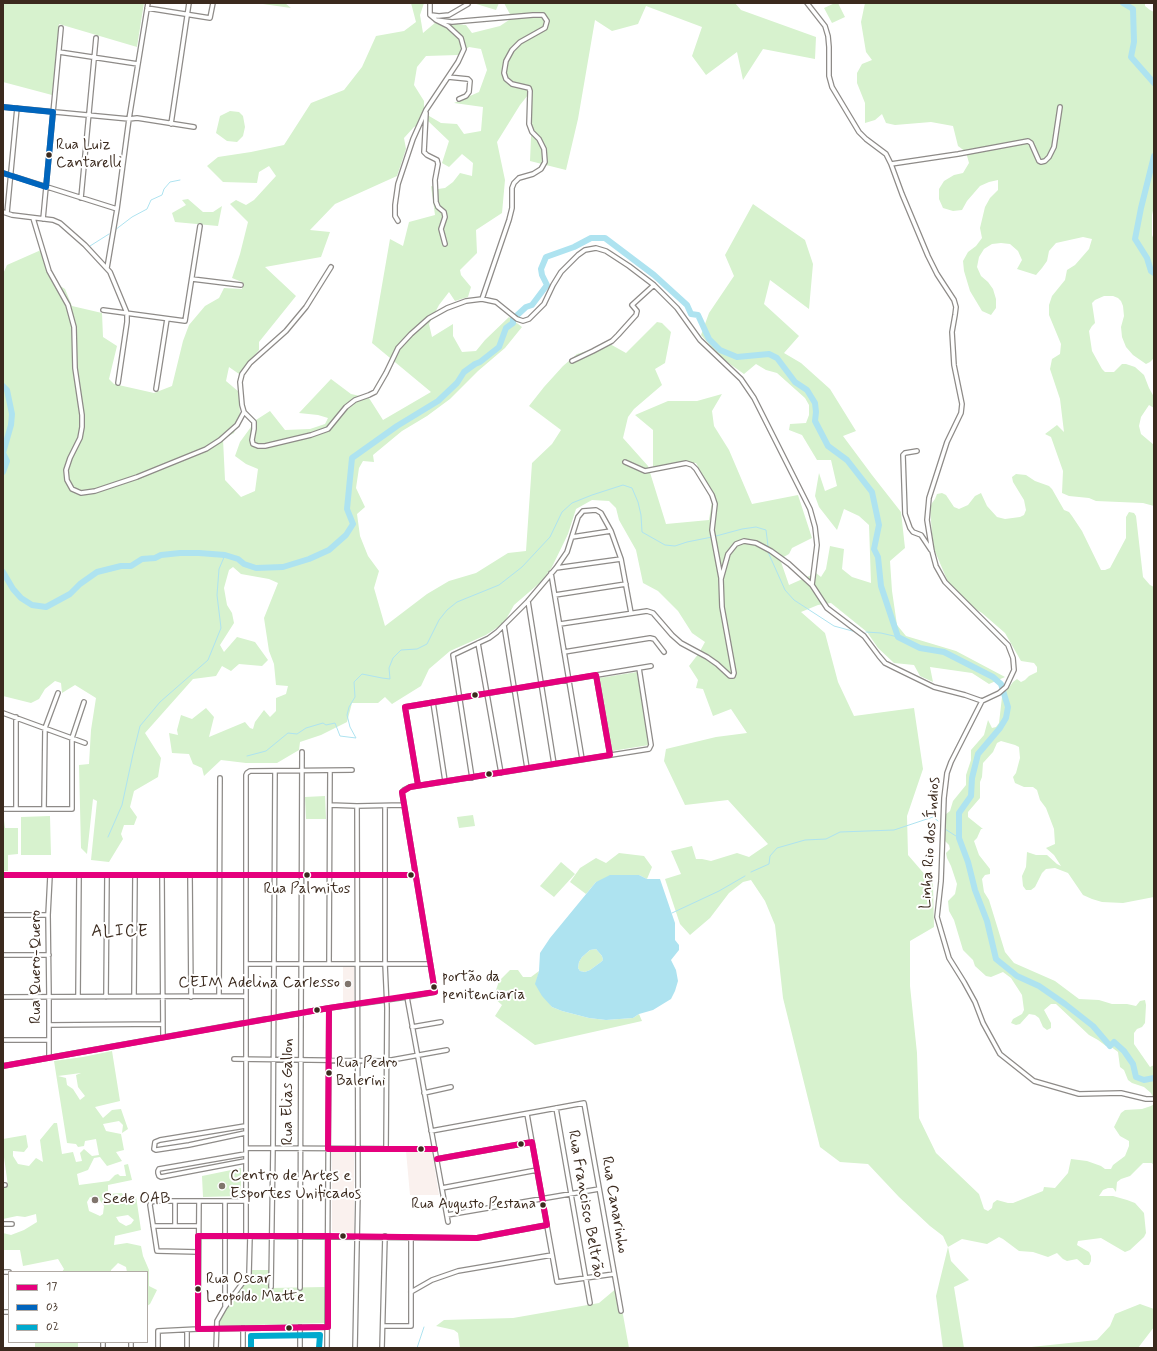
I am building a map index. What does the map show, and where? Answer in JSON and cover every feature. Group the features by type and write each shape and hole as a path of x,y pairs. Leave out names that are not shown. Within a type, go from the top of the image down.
{"street":[{"path":"107,268 148,3"},
{"path":"170,124 189,3"},
{"path":"147,8 210,18 213,3"},
{"path":"430,3 430,15"},
{"path":"721,579 728,554 736,544 744,541 756,543 771,551 789,564 812,585 827,608 864,636 885,663 934,687 982,701 999,693 1006,687 1014,670 1013,658 1008,645 945,582 936,566 932,551 927,520 929,498 947,442 961,413 962,404 956,378 953,350 952,332 956,307 954,300 937,274 928,256 886,154 866,139 860,132 832,87 829,76 828,36 825,26 807,3"},
{"path":"430,15 449,15 468,4"},
{"path":"398,221 395,216 395,205 398,184 413,139 426,110 458,62 464,49 461,38 448,26 430,15"},
{"path":"436,20 452,22 543,15 547,21 545,28 520,42 512,50 506,61 504,73 506,79 512,84 529,88 529,124 532,132 539,139 544,148 545,162 540,169 533,174 519,178 514,182 512,188 512,208 509,220 482,299"},
{"path":"43,219 61,28"},
{"path":"81,198 96,38"},
{"path":"59,52 138,64"},
{"path":"448,77 468,79 470,81 469,92 466,96 459,99"},
{"path":"3,107 129,119 137,118 194,127"},
{"path":"891,164 958,154 1028,141 1031,143 1039,161 1046,162 1054,147 1060,107"},
{"path":"17,108 5,213 53,220 63,225 110,272 127,313 118,383"},
{"path":"426,110 424,152 437,160 438,164 435,180 436,202 438,207 444,212 445,217 441,230 444,244"},
{"path":"3,173 117,209"},
{"path":"33,218 49,271 68,305 74,327 75,368 82,415 82,427 80,438 66,470 67,480 72,490 82,493 95,491 137,477 206,449 220,440 236,425 244,412"},
{"path":"103,310 185,321 200,226"},
{"path":"331,267 306,306 286,332 250,363 242,374 240,382 244,412 254,422 253,444 258,446 311,435 328,429 346,407 355,400 375,392 398,348 411,334 429,318 448,308 466,301 482,299 496,302 517,319 523,321 529,319 544,304 561,272 585,250 596,248 606,251 654,285 677,308 700,340 741,379 754,398 810,510 815,527 817,545 812,585"},
{"path":"192,279 241,285"},
{"path":"572,361 612,341 636,315 637,311 632,305 654,285"},
{"path":"156,389 167,319"},
{"path":"917,451 905,452 904,455 905,514 910,528 913,532 921,535 932,551"},
{"path":"560,624 646,611 653,613 681,643 718,664 729,676 733,676 734,673 722,607 721,579 712,530 715,504 712,495 696,469 686,462 645,471 625,462"},
{"path":"472,778 453,655 489,638 528,601 556,568 567,552 578,517 583,511 596,510 601,513 611,531 622,559 631,613"},
{"path":"572,537 611,531"},
{"path":"556,568 622,559"},
{"path":"552,573 582,759"},
{"path":"555,595 626,584"},
{"path":"528,601 554,764"},
{"path":"504,625 527,768"},
{"path":"564,652 644,638 654,639 664,652"},
{"path":"478,643 501,773"},
{"path":"418,786 405,707 651,666"},
{"path":"3,1066 246,1022 435,992 402,796 404,790 406,788 445,781 472,778 649,749 651,745 639,668"},
{"path":"596,675 610,755"},
{"path":"44,809 45,728 58,693"},
{"name":"Linha Rio dos Índios","path":"982,701 951,762 947,773 944,798 941,881 937,917 949,958 975,1002 983,1023 1000,1054 1034,1081 1080,1094 1121,1092 1146,1099 1154,1099"},
{"path":"3,809 72,809 72,738 84,702"},
{"path":"433,702 445,781"},
{"path":"3,713 84,743"},
{"path":"16,718 16,809"},
{"name":"Rua Elias Gallon","path":"300,1288 302,752"},
{"path":"216,1348 217,1321 225,1307 249,1274 245,1201 246,775 250,771 352,770"},
{"path":"271,1287 275,771"},
{"path":"329,964 330,771"},
{"path":"219,996 220,778"},
{"path":"330,805 404,805"},
{"path":"355,1348 358,1060 357,806"},
{"path":"385,806 386,1149"},
{"path":"3,875 415,876"},
{"path":"78,996 79,875"},
{"path":"106,996 107,875"},
{"path":"162,875 163,1037"},
{"name":"Rua Quero-Quero","path":"49,1058 48,915 50,876"},
{"path":"134,996 135,876"},
{"path":"190,876 191,997"},
{"path":"3,915 48,915"},
{"path":"3,955 49,955"},
{"path":"246,964 430,964"},
{"path":"3,997 246,996"},
{"path":"407,997 448,1222"},
{"path":"328,1348 329,1008"},
{"path":"412,1027 441,1022"},
{"path":"49,1025 163,1024"},
{"path":"3,1040 49,1040"},
{"path":"234,1059 386,1061 447,1050"},
{"path":"424,1093 451,1087"},
{"name":"Rua Canarinho","path":"556,1108 584,1103 621,1311"},
{"path":"431,1131 556,1108"},
{"name":"Rua Francisco Beltrão","path":"556,1108 590,1303"},
{"path":"527,1114 557,1282 614,1274"},
{"path":"245,1133 189,1145 156,1150 154,1149 154,1142 160,1140 246,1126"},
{"path":"437,1159 532,1142"},
{"path":"246,1148 435,1149"},
{"path":"245,1161 161,1177 158,1173 159,1169 246,1154"},
{"path":"442,1188 537,1170"},
{"path":"447,1215 599,1189"},
{"path":"198,1329 199,1201"},
{"path":"198,1252 157,1251 150,1202 245,1201"},
{"path":"175,1202 175,1226"},
{"path":"225,1202 225,1307"},
{"path":"3,1224 12,1224"},
{"path":"198,1236 385,1236 477,1238 547,1225"},
{"path":"154,1226 198,1226"},
{"path":"382,1348 385,1236"},
{"path":"383,1326 411,1326 412,1237"},
{"path":"411,1292 432,1280 458,1271 552,1255"},
{"path":"300,1327 300,1348"},
{"path":"158,1348 158,1331 216,1328 328,1327"},
{"path":"243,1328 243,1348"},
{"path":"187,1330 187,1348"}],"shaded area":[{"name":"CEIM Adelina Carlesso","path":"343,967 354,967 354,1001 343,1003"},
{"path":"332,1151 354,1151 354,1233 332,1232"},
{"path":"406,1151 432,1152 439,1195 410,1195"}],"green space":[{"path":"3,3 144,3 137,47 59,24 52,95 3,82"},
{"path":"256,3 285,3 291,8"},
{"path":"411,3 424,3 420,15 423,33 436,22 466,25 472,33 500,26 512,18 504,3 735,3 741,10 816,37 815,59 763,49 743,80 737,52 706,75 692,56 702,27 646,6 638,24 612,31 595,20 578,119 566,170 530,161 532,115 528,95 497,142 505,180 502,213 476,230 477,253 460,270 461,275 471,287 468,297 455,301 449,292 439,305 429,324 432,337 453,324 453,336 462,352 476,351 485,340 509,317 522,327 505,348 478,371 450,399 427,416 402,431 373,455 374,462 363,461 359,468 356,488 365,507 357,514 360,536 368,556 379,571 374,588 385,626 427,594 449,581 476,573 508,553 526,551 532,463 552,444 561,430 529,406 563,366 577,354 610,344 626,353 657,322 662,323 671,332 665,363 655,369 662,385 634,409 628,417 623,438 648,466 666,524 709,520 713,495 696,463 683,463 653,469 653,430 635,415 668,401 697,401 722,394 712,411 714,426 729,450 752,504 798,495 812,538 792,548 789,554 780,559 789,585 816,573 821,577 826,569 830,546 844,549 842,569 852,577 871,583 869,525 859,516 844,509 837,530 819,507 815,496 819,473 825,491 837,486 831,460 817,460 802,435 789,430 790,424 806,423 809,415 809,405 805,398 777,373 766,370 756,364 744,374 720,357 701,335 709,313 734,276 725,255 753,204 805,240 813,264 809,309 770,280 764,304 799,336 784,353 801,363 830,389 856,431 843,436 901,512 905,548 890,561 892,591 897,625 906,636 956,651 1005,677 989,684 972,673 930,667 933,682 920,676 914,665 894,663 878,648 867,632 831,603 818,605 801,612 825,633 838,682 854,716 914,708 923,769 907,816 908,855 933,884 934,927 910,941 910,986 917,1053 919,1118 936,1153 979,1194 984,1209 988,1211 997,1200 1013,1203 1043,1191 1044,1187 1055,1188 1068,1173 1071,1159 1087,1161 1105,1169 1111,1169 1113,1165 1125,1156 1129,1146 1129,1141 1120,1136 1114,1127 1121,1113 1125,1110 1142,1109 1154,1104 1154,1166 1152,1163 1143,1163 1130,1176 1117,1182 1116,1192 1113,1188 1108,1188 1103,1190 1099,1196 1113,1196 1135,1203 1144,1213 1146,1233 1144,1237 1130,1250 1125,1252 1101,1238 1078,1241 1077,1245 1089,1252 1091,1256 1089,1265 1084,1265 1077,1259 1067,1261 1057,1253 1048,1257 1033,1252 1019,1251 999,1237 987,1244 962,1239 948,1247 943,1236 899,1197 868,1164 840,1162 820,1147 783,998 775,925 765,901 751,880 743,882 729,893 710,918 690,935 680,924 665,879 681,874 671,851 692,846 696,859 711,861 737,853 749,857 768,844 728,800 685,805 664,761 666,749 716,737 747,733 731,709 713,716 703,689 696,688 698,680 689,666 705,642 692,633 678,611 658,591 643,583 636,550 619,520 616,508 609,501 592,500 576,509 568,534 552,567 542,581 514,605 504,623 486,635 450,651 429,669 421,686 392,704 385,697 378,703 352,703 347,722 321,735 300,742 299,750 277,763 246,763 221,760 204,776 202,768 193,764 189,754 172,753 169,733 178,735 177,730 181,715 192,719 206,708 214,717 209,737 245,722 250,728 253,729 255,722 264,710 270,717 276,711 276,698 286,694 288,686 276,685 274,664 269,651 264,618 278,583 269,579 241,574 233,567 229,570 224,588 227,605 232,613 234,623 220,645 224,652 237,637 255,642 268,660 262,666 239,664 231,671 222,666 216,676 193,679 145,733 161,758 158,777 134,791 130,807 137,817 134,825 124,825 121,834 123,839 109,862 91,860 97,801 93,799 87,854 81,848 79,765 89,764 91,730 96,698 75,685 62,693 61,683 55,681 45,689 39,699 31,703 3,696 3,274 7,265 41,250 45,263 57,284 65,289 72,306 102,313 103,337 117,346 109,379 114,384 154,393 172,386 183,341 189,325 205,306 219,298 224,288 242,289 242,282 232,278 248,222 230,204 236,200 246,205 254,200 276,176 269,166 259,172 257,183 223,182 207,166 218,157 284,145 311,103 344,90 362,67 376,36 404,31 416,22","holes":["469,47 481,49 487,70 479,92 454,103 483,107 481,131 464,134 457,124 441,123 424,113 424,101 414,85 417,67 426,56 458,55","428,121 449,141 442,163 449,167 462,154 473,163 472,176 460,173 453,182 445,188 438,189 431,186 435,215 409,222 403,246 390,239 372,343 431,392 383,420 369,398 351,394 331,379 299,413 318,415 328,418 325,424 310,429 285,430 270,411 256,420 240,442 235,456 246,464 258,469 255,491 241,497 225,480 223,439 234,433 240,415 239,392 226,381 229,367 239,374 259,350 259,342 296,296 265,267 321,257 330,232 310,230 335,204 397,176 406,149 404,138 414,127"]},
{"path":"473,3 499,3 496,10"},
{"path":"838,3 845,17 832,23 824,8"},
{"path":"865,3 1145,3 1145,6 1154,12 1154,206 1152,215 1152,235 1154,240 1154,358 1146,364 1133,355 1126,347 1122,337 1121,327 1124,316 1123,306 1118,298 1113,296 1104,296 1092,303 1095,323 1089,331 1092,351 1102,369 1105,372 1114,372 1122,364 1135,367 1144,375 1154,397 1154,408 1149,405 1141,417 1139,426 1141,434 1154,445 1154,506 1143,503 1096,501 1089,498 1069,496 1062,493 1063,471 1051,437 1045,434 1057,425 1064,432 1060,399 1050,369 1052,359 1060,354 1061,344 1049,315 1049,305 1052,296 1065,280 1067,270 1075,265 1089,249 1092,239 1083,237 1056,243 1049,251 1047,261 1036,275 1017,269 1022,260 1018,251 1010,244 992,244 984,249 979,257 977,267 981,276 993,289 996,299 996,308 991,315 982,311 970,291 964,271 963,261 968,252 976,246 982,238 980,228 985,207 990,198 998,190 998,180 980,186 967,201 962,210 953,211 943,208 939,199 939,189 944,181 954,175 963,173 969,163 966,152 958,146 953,126 931,122 895,125 886,123 882,114 875,120 865,123 865,103 857,83 857,73 862,64 872,60 866,52 861,22"},
{"path":"230,111 239,112 243,116 245,127 243,136 237,142 227,141 216,133 220,116"},
{"path":"188,199 203,212 213,212 222,206 218,226 175,222 172,213 186,205 182,200"},
{"path":"1016,474 1026,475 1035,481 1049,486 1052,489 1064,510 1069,512 1082,531 1101,570 1110,568 1126,538 1126,517 1129,512 1134,513 1136,516 1143,577 1150,585 1154,587 1154,897 1123,903 1102,902 1083,895 1068,873 1055,868 1046,869 1042,873 1035,887 1031,890 1026,890 1023,886 1022,876 1026,867 1027,852 1036,855 1047,855 1061,866 1054,855 1046,848 1055,844 1054,829 1046,808 1040,800 1037,790 1033,787 1024,787 1015,783 1013,777 1016,773 1020,758 1019,747 1001,741 997,743 993,752 983,763 980,782 980,798 968,812 968,817 983,829 981,829 974,841 979,855 990,869 990,874 985,875 982,879 984,892 989,900 1005,952 1014,963 1055,981 1079,999 1099,1000 1112,1004 1127,1004 1136,1006 1140,1001 1145,1000 1145,1023 1134,1033 1134,1044 1150,1067 1154,1065 1154,1100 1151,1093 1144,1087 1128,1080 1124,1070 1120,1067 1118,1052 1089,1035 1056,1004 1051,1004 1044,1010 1051,1023 1051,1028 1047,1030 1043,1027 1039,1018 1035,1015 1029,1014 1020,1024 1016,1025 1011,1023 1013,1019 1022,1014 1024,1010 1022,995 1011,978 1003,972 991,977 986,976 975,966 973,960 963,950 954,920 949,911 948,901 955,894 957,884 946,853 950,849 944,836 946,814 950,811 953,801 966,785 966,775 971,760 971,750 984,735 988,720 992,728 996,727 999,723 1002,697 1013,682 1017,679 1021,682 1025,680 1037,672 1037,667 1034,663 1021,661 1005,633 982,613 969,605 948,582 934,549 930,508 937,494 942,493 946,495 954,507 959,509 968,505 975,496 981,493 987,506 997,517 1005,519 1020,517 1024,515 1026,510 1024,500 1013,482 1012,477"},
{"path":"637,672 649,745 612,751 599,678"},
{"path":"325,796 326,819 306,819 305,797"},
{"path":"3,812 5,828 18,828 18,854 8,855 8,871 3,871"},
{"path":"473,815 475,826 459,828 457,817"},
{"path":"50,816 51,855 21,855 21,817"},
{"path":"619,853 644,856 652,867 647,879 639,875 596,882 586,894 570,882 580,868 596,858 606,863"},
{"path":"561,862 575,874 554,897 540,886"},
{"path":"596,949 602,956 603,960 590,970 585,972 580,971 578,968 582,957 590,950"},
{"path":"510,970 518,970 523,977 531,977 539,971 536,984 552,1007 562,1011 589,1018 606,1020 633,1018 639,1014 642,1021 535,1045 495,1016 502,1005 494,998 496,990 499,981"},
{"path":"112,1051 120,1101 95,1107 103,1118 112,1110 121,1109 128,1129 122,1133 123,1125 119,1121 103,1124 106,1131 121,1134 124,1150 116,1152 122,1161 107,1166 100,1157 94,1158 88,1170 77,1174 79,1185 109,1181 118,1174 120,1176 126,1176 124,1165 128,1164 132,1180 108,1185 108,1194 122,1193 124,1197 136,1196 141,1230 115,1236 114,1245 127,1243 141,1246 143,1256 149,1270 149,1286 157,1290 148,1305 148,1271 127,1271 126,1267 118,1263 111,1271 63,1271 64,1269 58,1259 23,1266 20,1250 3,1250 3,1233 11,1235 24,1230 37,1222 36,1214 25,1217 17,1216 3,1219 3,1187 8,1186 3,1139 26,1135 28,1147 24,1152 13,1151 13,1156 18,1164 29,1166 36,1158 43,1162 40,1140 54,1123 57,1123 62,1154 73,1152 76,1162 82,1161 80,1153 84,1149 92,1156 99,1155 96,1139 85,1141 84,1146 78,1147 76,1144 67,1143 54,1061","holes":["81,1073 76,1075 78,1087 85,1096 80,1100 73,1089 67,1085 66,1078 58,1076","90,1197 99,1199 104,1206 103,1214 100,1216 89,1211 87,1202","128,1215 134,1220 131,1224 126,1226 119,1222 116,1217"]},
{"name":"Centro de Artes e Esportes Unificados","path":"241,1168 241,1196 203,1197 202,1176"},
{"path":"948,1247 951,1261 969,1280 954,1287 964,1348 943,1348 936,1296"},
{"path":"251,1270 269,1270 270,1288 325,1287 326,1323 218,1326 217,1323"},
{"path":"618,1287 629,1348 460,1348 458,1333 454,1330 436,1326 444,1320 513,1318 599,1303"},
{"path":"1140,1304 1154,1309 1154,1327 1138,1348 1022,1348 1097,1340 1110,1326 1115,1314"},
{"path":"35,1343 78,1343 78,1348 35,1348"}],"water":[{"path":"610,875 639,875 647,879 660,879 675,923 675,940 679,945 679,950 671,960 676,970 678,981 675,991 671,999 653,1010 639,1014 633,1018 606,1020 589,1018 562,1011 552,1007 542,996 535,984 539,971 540,953 550,938 596,882","holes":["596,949 602,956 603,960 590,970 585,972 580,971 578,968 582,957 590,950"]}],"waterway":[{"path":"1123,3 1133,9 1134,42 1131,57 1154,83"},
{"path":"1154,156 1135,239 1147,258 1151,271 1154,273"},
{"path":"115,230 132,217 147,209 151,200 162,195 164,189 170,182 180,180"},
{"path":"90,246 109,234"},
{"path":"3,572 13,589 21,598 32,605 46,607 70,594 80,584 97,572 121,566 131,566 142,559 155,558 161,555 180,553 225,555 238,559 244,564 256,568 283,567 309,559 329,550 346,535 353,524 347,509 352,458 397,426 438,401 457,383 464,372 499,347 506,328 513,323 513,319 526,307 532,305 547,285 541,269 546,257 574,247 591,238 605,238 654,275 687,305 691,314 698,315 709,339 720,350 737,357 769,354 777,358 795,382 807,390 815,403 815,421 828,446 847,460 872,492 879,525 874,549 878,557 881,586 898,637 920,648 944,652 993,677 1001,684 1008,707 1006,718 1000,728 978,754 972,778 971,796 959,813 959,838 968,862 975,890 987,921 996,959 1017,976 1039,986 1065,1004 1093,1026 1110,1046 1114,1042 1124,1051 1133,1064 1136,1077 1144,1080 1154,1078"},
{"path":"3,386 7,390 12,414 11,425 3,453 7,461 3,472"},
{"path":"247,756 266,751 288,733 297,734 306,728 323,723 326,725 335,723 340,736 356,738 350,727 347,715 349,707 355,697 354,682 362,674 390,679 389,668 393,658 401,650 417,649 427,644 439,620 447,610 457,602 499,585 522,567 550,537 562,512 572,503 623,485 632,488 638,502 641,515 642,532 665,545 675,546 712,537"},
{"path":"716,536 756,527 766,530 768,546"},
{"path":"768,552 785,590 794,600 834,626 856,632"},
{"path":"108,837 122,805 140,726 160,702 208,660 221,628 217,595 219,569 225,555"},
{"path":"866,632 881,633 898,637"},
{"path":"751,872 769,864 770,856 777,848 805,840 826,839 840,832 894,830 933,817 938,821"},
{"path":"945,829 959,838"},
{"path":"672,913 719,891 745,876"},
{"path":"417,1348 424,1327"}],"transit line":[{"name":"03","path":"3,107 53,112 46,187 3,173"},
{"name":"17","path":"418,785 405,707 596,675 610,755 410,787 402,792 435,992"},
{"name":"17","path":"3,875 415,875"},
{"name":"17","path":"3,1066 329,1008 435,992"},
{"name":"17","path":"328,1149 329,1008"},
{"name":"17","path":"532,1142 547,1225"},
{"name":"17","path":"437,1159 532,1142"},
{"name":"17","path":"328,1149 435,1149"},
{"name":"17","path":"328,1236 477,1238 547,1225"},
{"name":"17","path":"198,1236 328,1236 328,1327 198,1329 198,1236"},
{"name":"02","path":"251,1348 251,1336 320,1335 319,1348"}],"place":[{"name":"Rua Luiz Cantarelli","path":"49,155"},
{"name":"Rua Palmitos","path":"307,875"},
{"name":"CEIM Adelina Carlesso","path":"348,984"},
{"name":"portão da penitenciaria","path":"434,987"},
{"name":"Rua Pedro Balerini","path":"329,1073"},
{"name":"Centro de Artes e Esportes Unificados","path":"222,1186"},
{"name":"Sede OAB","path":"95,1200"},
{"name":"Rua Augusto Pestana","path":"543,1205"},
{"name":"Rua Oscar Leopoldo Matte","path":"198,1289"}],"district":[{"name":"ALICE","path":"120,932"}]}
